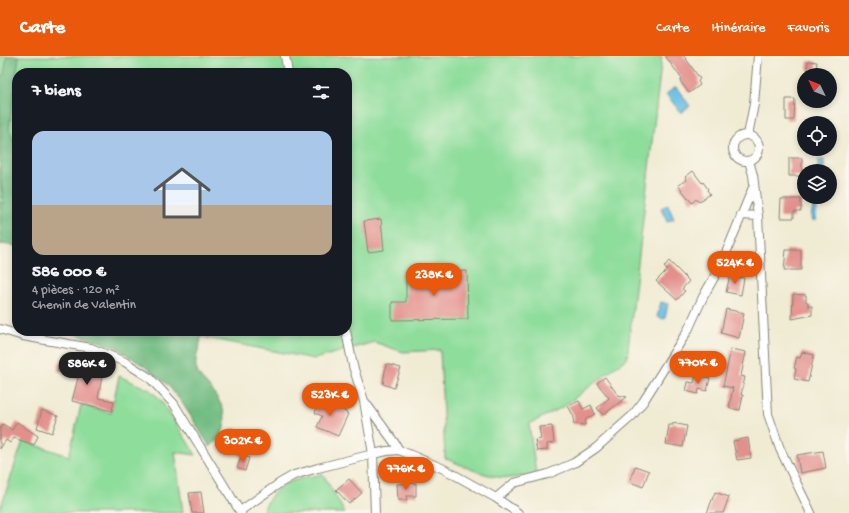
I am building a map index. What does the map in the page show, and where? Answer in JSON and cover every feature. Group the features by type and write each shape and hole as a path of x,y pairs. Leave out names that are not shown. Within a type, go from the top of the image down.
{"street":[{"path":"285,56 287,68"},
{"path":"748,135 754,104 758,56"},
{"path":"748,135 756,139 760,147 757,156 749,161 737,158 733,151 734,142 736,139 740,136 748,135"},
{"path":"749,161 758,216 768,414 780,449 811,513"},
{"path":"496,498 514,483 548,474 574,463 596,448 632,416 643,402 688,330 703,297 721,265 754,185"},
{"path":"741,215 758,216"},
{"path":"0,329 12,333"},
{"path":"23,336 91,348 125,362 150,378 174,404 241,512 280,483 294,475 372,454 399,450 444,469 496,498 518,513"},
{"path":"347,336 353,366 364,401 372,454 375,513"},
{"path":"364,401 399,450"}],"green space":[{"path":"0,56 662,56 627,358 563,407 529,424 536,473 515,478 491,476 445,458 440,350 403,352 374,342 314,359 202,337 352,336 352,68 12,68 12,204 0,203"},
{"path":"7,56 19,56 17,68 12,68 12,107 9,129 12,136 12,245 0,244 0,203 4,203 0,177 0,78 4,74"},
{"path":"81,336 201,336 196,362 197,371 216,396 224,411 225,426 217,440 210,447 183,404 168,385 147,368 114,346"},
{"path":"119,376 150,390 160,399 196,455 175,452 183,513 0,513 0,509 23,441 69,456 81,405 111,413"},
{"path":"323,474 345,513 262,513 267,502 279,488 303,478"}],"water":[{"path":"676,87 690,106 681,113 666,94"},
{"path":"818,160 824,160 824,164 818,164"},
{"path":"668,205 674,219 667,222 661,208"},
{"path":"813,207 816,207 817,209 816,220 812,220 811,218"},
{"path":"661,302 668,304 665,319 657,317"}],"building":[{"path":"665,56 684,56 700,79 698,81 700,85 689,93 680,81 682,79"},
{"path":"808,61 817,62 816,68 807,68"},
{"path":"786,99 795,99 794,120 786,120"},
{"path":"789,158 802,158 802,164 797,164 797,176 789,176"},
{"path":"693,171 702,183 703,182 710,194 699,202 696,199 692,203 678,185 687,180 685,177"},
{"path":"781,199 797,199 797,204 801,204 801,211 794,211 794,218 780,218"},
{"path":"381,219 384,250 368,252 364,221"},
{"path":"786,250 801,250 801,270 784,270"},
{"path":"669,261 689,281 682,289 685,291 677,300 656,281 667,270 664,267"},
{"path":"467,271 468,319 392,320 392,302 406,302 406,272"},
{"path":"730,275 744,278 741,295 726,292"},
{"path":"793,294 806,295 806,302 808,302 808,306 812,306 812,315 792,319"},
{"path":"726,309 744,313 739,338 721,333"},
{"path":"731,349 746,352 741,376 745,377 741,395 743,395 740,410 729,408 733,388 723,386"},
{"path":"802,352 814,355 808,382 794,379 796,369 794,368 797,357 800,358"},
{"path":"59,362 103,372 98,398 114,401 112,411 72,401 78,378 57,371"},
{"path":"386,364 401,368 394,388 383,384"},
{"path":"696,375 710,378 707,391 699,389 698,394 686,391 688,382 694,383"},
{"path":"605,377 618,395 627,397 603,415 597,408 609,398 597,383"},
{"path":"318,396 328,396 328,404 348,414 338,436 317,427 322,416 315,413 318,404"},
{"path":"579,401 583,409 591,405 595,414 586,419 585,425 573,424 574,417 568,406"},
{"path":"42,410 58,416 52,433 37,428"},
{"path":"17,422 38,436 34,445 14,438 10,443 6,440 0,449 0,429 3,424 12,430"},
{"path":"673,423 687,426 683,447 666,444 669,425 673,425"},
{"path":"552,426 554,443 547,444 547,450 537,451 535,440 541,439 539,427"},
{"path":"232,428 250,439 241,455 224,443"},
{"path":"748,438 751,458 737,460 733,441"},
{"path":"823,451 826,468 800,473 797,455"},
{"path":"242,455 249,458 245,471 237,468"},
{"path":"635,466 649,471 643,487 630,482"},
{"path":"349,479 362,493 349,504 336,490"},
{"path":"416,483 416,496 406,496 407,500 398,500 397,484"},
{"path":"201,492 204,513 192,513 189,493"},
{"path":"715,492 729,497 723,513 707,513"}]}
